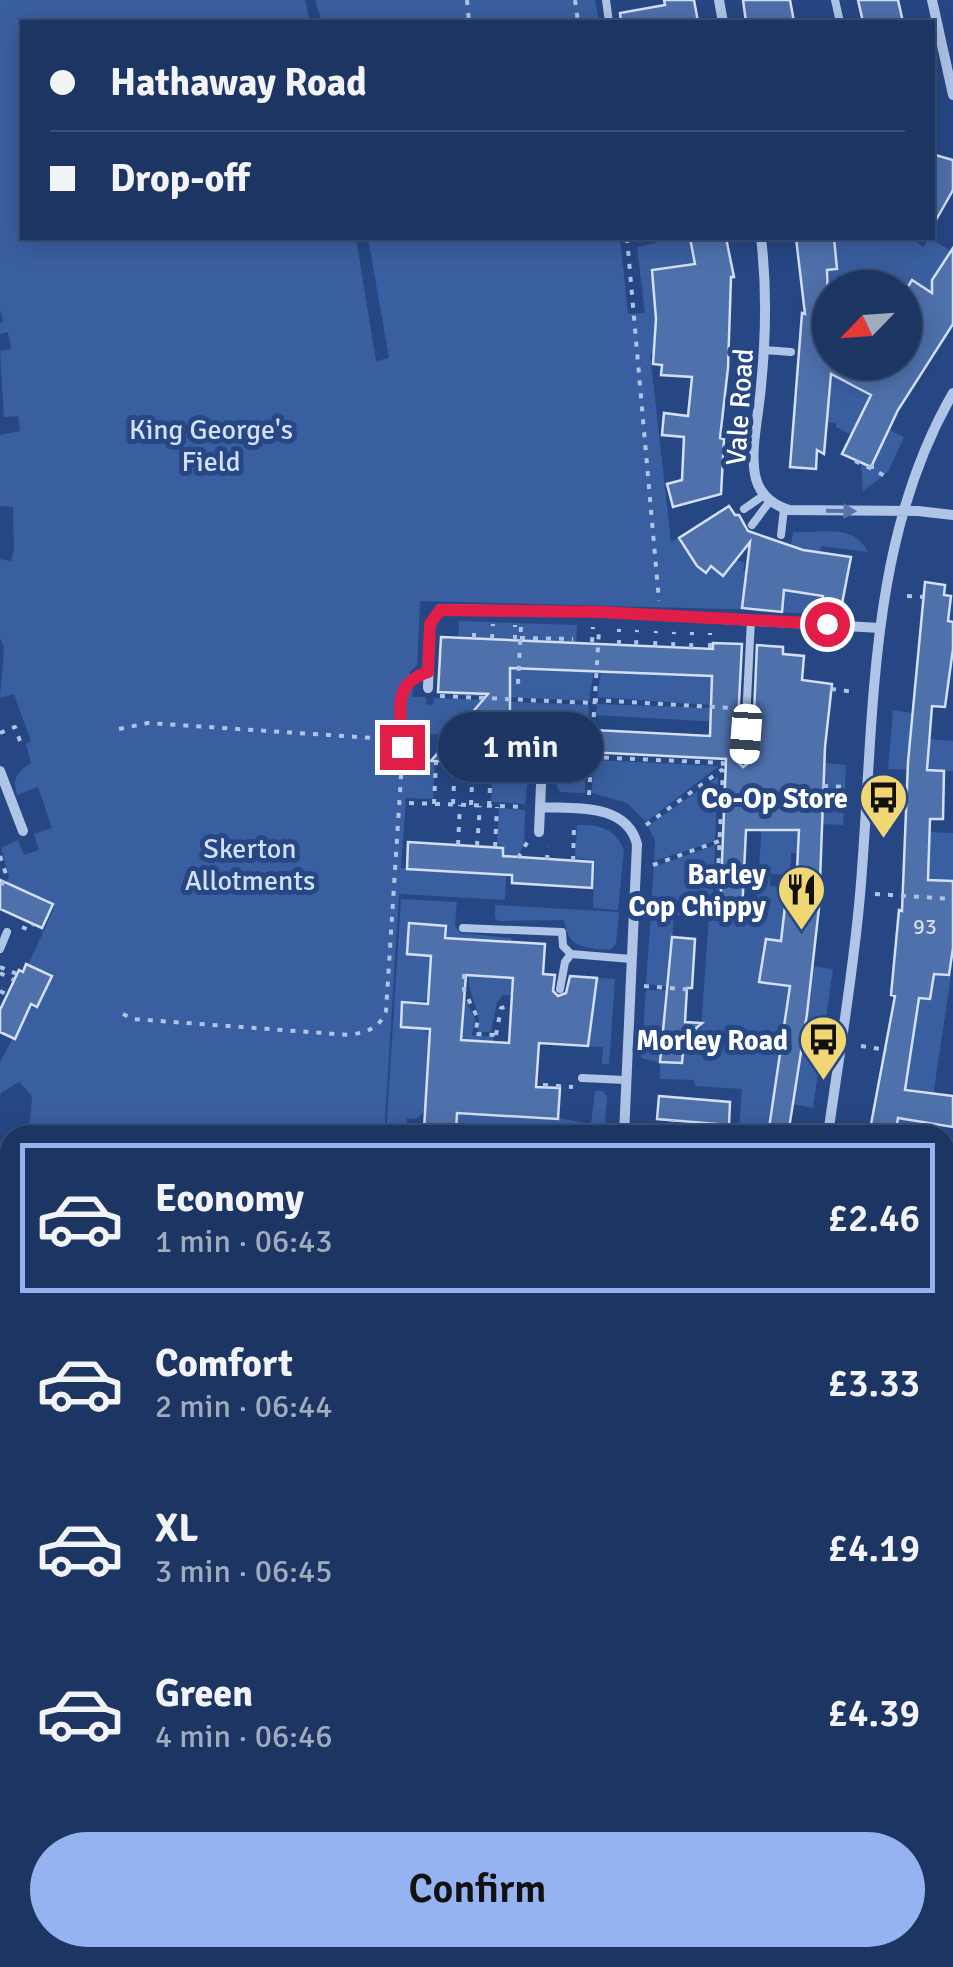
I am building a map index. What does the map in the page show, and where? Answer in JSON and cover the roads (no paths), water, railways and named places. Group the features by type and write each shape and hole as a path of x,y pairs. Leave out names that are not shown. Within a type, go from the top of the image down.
{"street":[{"path":"932,0 953,95"},
{"name":"Vale Road","path":"761,240 766,272 764,350 754,473 767,498 784,508 953,516"},
{"path":"830,1125 850,999 880,628 902,511 918,462 953,393"},
{"path":"428,691 430,624 440,610 600,612 880,628"},
{"path":"0,771 22,830"},
{"path":"539,832 536,807 541,785"},
{"path":"536,807 616,816 630,825 637,844 624,1125"}],"lane":[{"path":"764,350 790,352"},
{"path":"744,509 767,498"},
{"path":"752,525 767,498"},
{"path":"781,534 784,508"},
{"path":"744,760 751,619"},
{"path":"402,747 402,690 411,678 428,672"},
{"path":"463,928 562,932 564,946 571,954 631,959"},
{"path":"0,948 8,932"},
{"path":"560,988 565,962 571,954"},
{"path":"582,1078 624,1080"}],"place":[{"name":"Co-Op Store","path":"883,840"},
{"name":"Barley Cop Chippy","path":"801,932"},
{"name":"Morley Road","path":"823,1082"}],"park label":[{"name":"King George's Field","path":"211,445"},
{"name":"Skerton Allotments","path":"250,864"}]}
